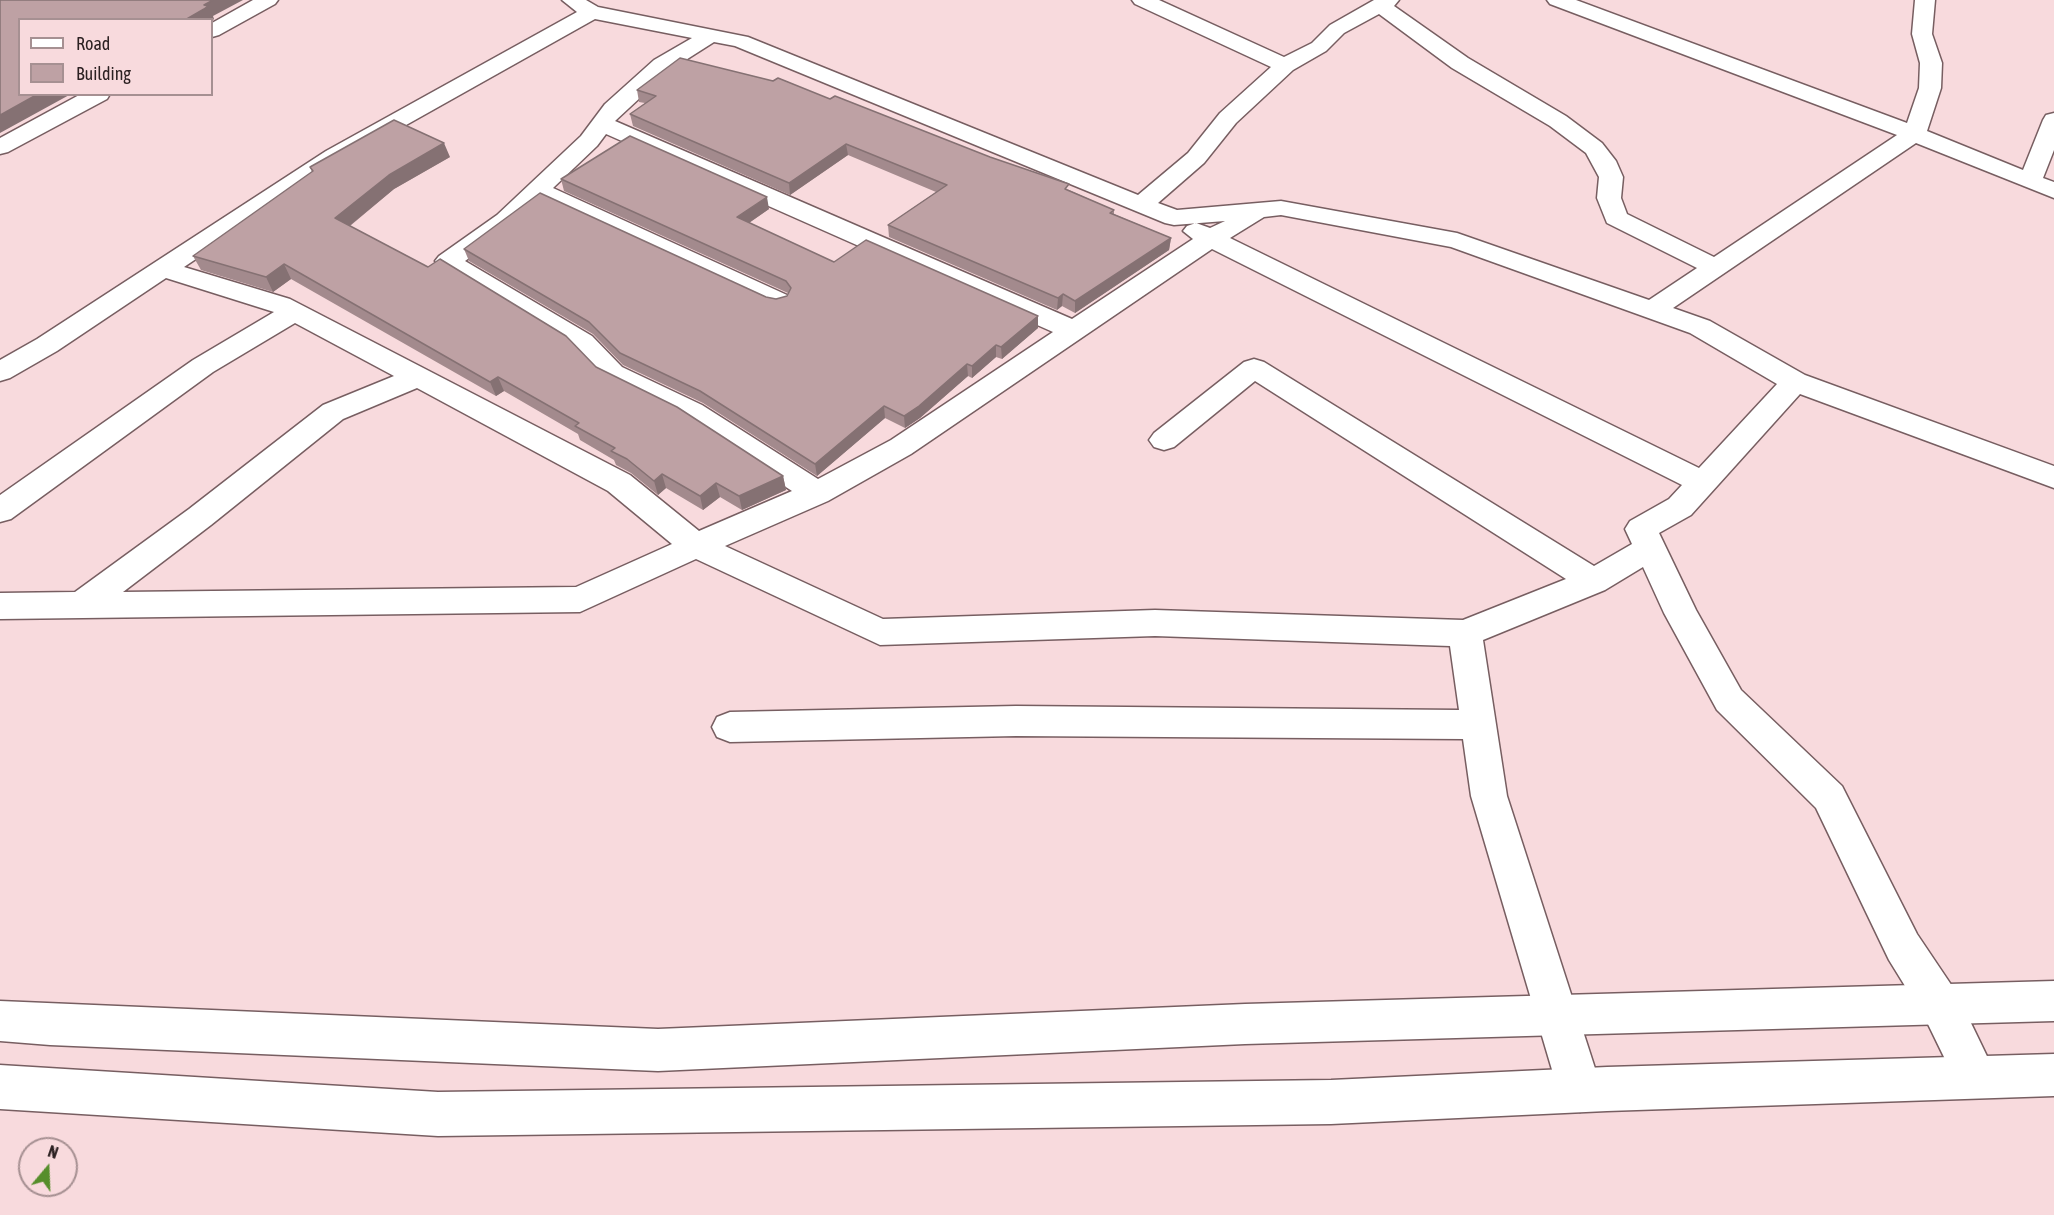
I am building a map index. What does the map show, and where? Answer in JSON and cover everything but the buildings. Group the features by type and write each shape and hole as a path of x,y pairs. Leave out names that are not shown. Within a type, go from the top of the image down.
{"main road":[{"path":"213,30 268,0"},
{"path":"1142,0 1285,65"},
{"path":"1557,0 1622,22 1914,134 2054,192"},
{"path":"1652,310 1914,134 1930,88 1931,63 1922,34 1925,0"},
{"path":"1142,205 1196,158 1228,118 1285,65 1319,47 1337,29 1385,3 1460,63 1558,121 1594,148 1604,161 1611,177 1609,198 1616,218 1716,268"},
{"path":"0,372 47,345 334,156 591,4 741,41 1174,218 1210,239 1702,482"},
{"path":"711,35 662,65 613,110 589,141 506,220 448,261 582,342 612,373 692,412 817,493"},
{"path":"0,147 95,96"},
{"path":"2030,182 2054,120"},
{"path":"602,124 1075,331"},
{"path":"537,190 778,301"},
{"path":"1174,218 1281,208 1457,241 1700,327 1795,382 2054,477"},
{"path":"0,606 580,599 817,493 901,447 1210,239 1264,210"},
{"path":"164,269 280,305 294,312 619,483 696,546 880,632 1155,622 1465,633 1594,581 1650,548"},
{"path":"0,511 203,366 294,312"},
{"path":"1164,440 1254,368 1594,581"},
{"path":"82,605 200,517 333,412 416,378"},
{"path":"1795,382 1680,507 1641,529 1681,613 1729,700 1830,797 1903,947 1941,1006 1976,1077"},
{"path":"1465,633 1489,796 1580,1090"},
{"path":"730,727 1016,721 1479,725"},
{"path":"0,1021 62,1026 658,1050 1245,1024 2054,1001"},
{"path":"0,1087 438,1114 1331,1102 1580,1090 2054,1075"}]}
